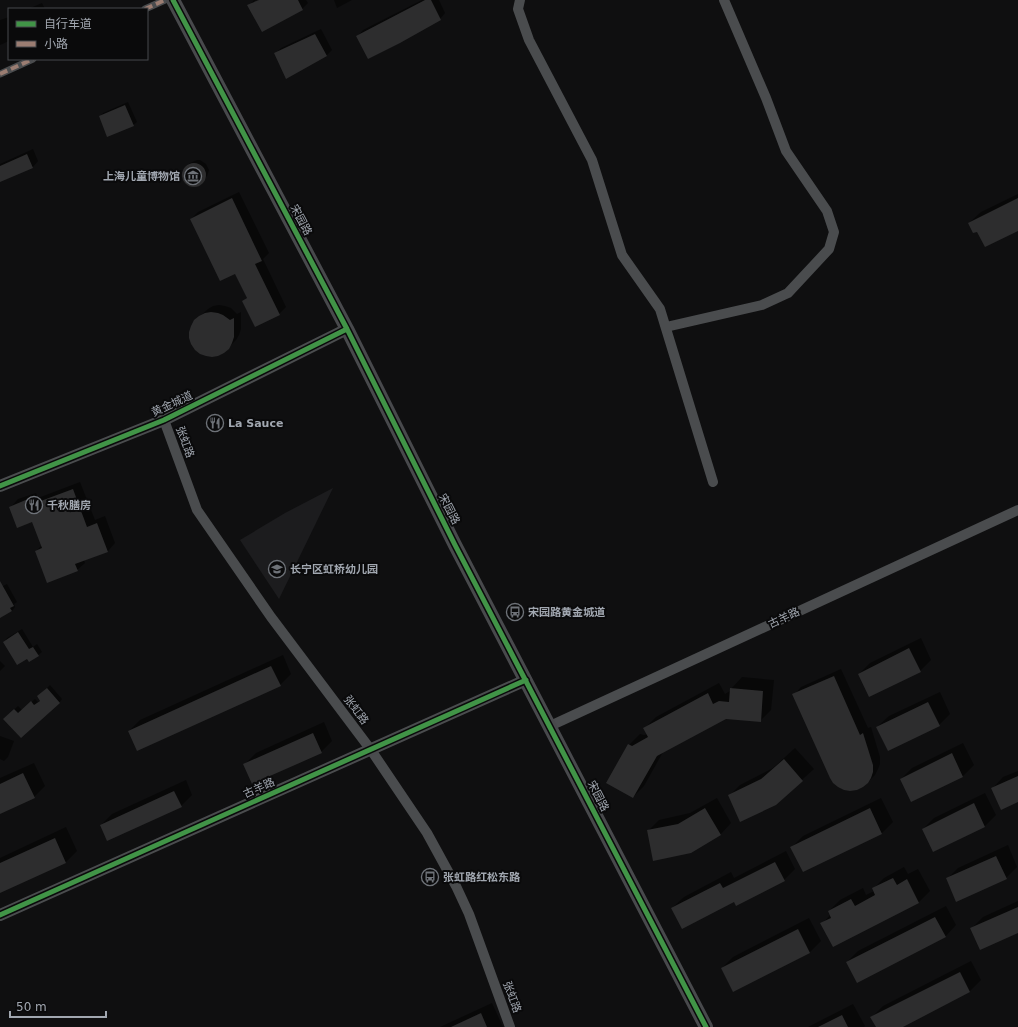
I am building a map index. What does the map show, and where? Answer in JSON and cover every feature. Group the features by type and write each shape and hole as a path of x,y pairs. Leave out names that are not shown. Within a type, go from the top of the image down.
{"main road":[{"name":"宋园路","path":"173,0 347,329 455,545 706,1027"}],"street":[{"path":"147,8 165,0"},
{"path":"520,0 518,9 529,40 592,160 622,256 660,309 713,482"},
{"path":"666,327 762,306 788,293 829,249 834,232 827,211 786,150 766,98 724,0"},
{"path":"0,74 31,60"},
{"name":"黄金城道","path":"0,486 164,420 347,329"},
{"name":"张虹路","path":"164,420 197,510 271,617 371,750 427,834 456,886 469,914 510,1027"},
{"name":"古羊路","path":"550,726 1018,510"},
{"name":"古羊路","path":"0,915 526,680"}],"shaded area":[{"name":"长宁区虹桥幼儿园","path":"333,488 279,599 240,540 285,513"}],"building":[{"path":"259,0 298,0 303,10 262,32 247,5"},
{"path":"425,0 431,0 441,20 368,59 356,36"},
{"path":"315,34 327,56 286,79 274,53"},
{"path":"125,105 134,126 107,137 99,116"},
{"path":"27,154 33,168 0,182 0,166"},
{"path":"194,163 202,167 206,175 202,183 194,187 186,183 182,175 186,167"},
{"path":"232,198 262,261 255,264 280,315 255,327 242,301 247,298 235,274 220,281 190,219"},
{"path":"1018,198 1018,231 985,247 977,232 973,233 968,223"},
{"path":"211,312 223,315 230,320 234,318 234,337 229,349 218,356 212,357 200,354 195,350 189,338 189,332 194,320 205,313"},
{"path":"73,489 87,527 97,523 108,552 75,564 78,571 47,583 35,551 42,548 32,522 17,528 9,507 28,499 30,505"},
{"path":"0,581 14,606 10,608 12,611 0,618"},
{"path":"18,632 29,649 33,647 39,656 29,662 27,659 17,665 3,642"},
{"path":"909,648 921,672 869,697 858,674"},
{"path":"271,666 281,686 137,751 128,731"},
{"path":"834,676 860,735 863,733 873,765 873,772 868,783 857,790 844,790 833,783 792,694"},
{"path":"47,688 60,703 21,738 3,719 14,709 18,713 31,701 34,705 40,701 37,696"},
{"path":"730,688 763,691 761,722 726,719 657,756 633,798 606,783 628,744 632,746 648,737 643,728 708,693 713,704 719,701 729,702"},
{"path":"928,702 940,726 888,751 876,727"},
{"path":"313,733 322,753 252,784 243,764"},
{"path":"952,753 963,777 911,802 900,779"},
{"path":"784,759 803,781 776,805 740,822 728,795 761,779"},
{"path":"23,773 35,798 0,814 0,784"},
{"path":"1018,776 1018,802 1001,810 991,788"},
{"path":"174,791 182,807 107,841 100,825"},
{"path":"974,803 985,827 933,852 922,829"},
{"path":"705,808 721,835 691,853 653,861 647,830 678,824"},
{"path":"870,808 882,834 803,872 790,847"},
{"path":"55,838 66,863 0,893 0,863"},
{"path":"996,856 1007,879 956,902 946,878"},
{"path":"775,862 785,881 736,906 734,902 682,929 671,908 720,883 723,888"},
{"path":"893,878 897,885 907,879 919,903 833,947 820,923 831,918 828,911 851,899 855,906 875,895 872,888"},
{"path":"1018,907 1018,933 980,950 970,928"},
{"path":"935,917 946,937 857,983 846,962"},
{"path":"798,929 810,953 733,992 721,968"},
{"path":"960,972 970,992 903,1027 876,1027 870,1017"},
{"path":"481,1013 487,1027 451,1027"},
{"path":"842,1015 848,1027 818,1027"}],"marked path":[{"path":"147,8 165,0"},
{"path":"0,74 31,60"}],"cycle path":[{"path":"173,0 347,329 455,545 706,1027"},
{"path":"0,486 164,420 347,329"},
{"path":"0,915 526,680"}],"place":[{"name":"上海儿童博物馆","path":"193,176"},
{"name":"La Sauce","path":"215,423"},
{"name":"千秋膳房","path":"34,505"},
{"name":"长宁区虹桥幼儿园","path":"277,569"},
{"name":"宋园路黄金城道","path":"515,612"},
{"name":"张虹路红松东路","path":"430,877"}]}
